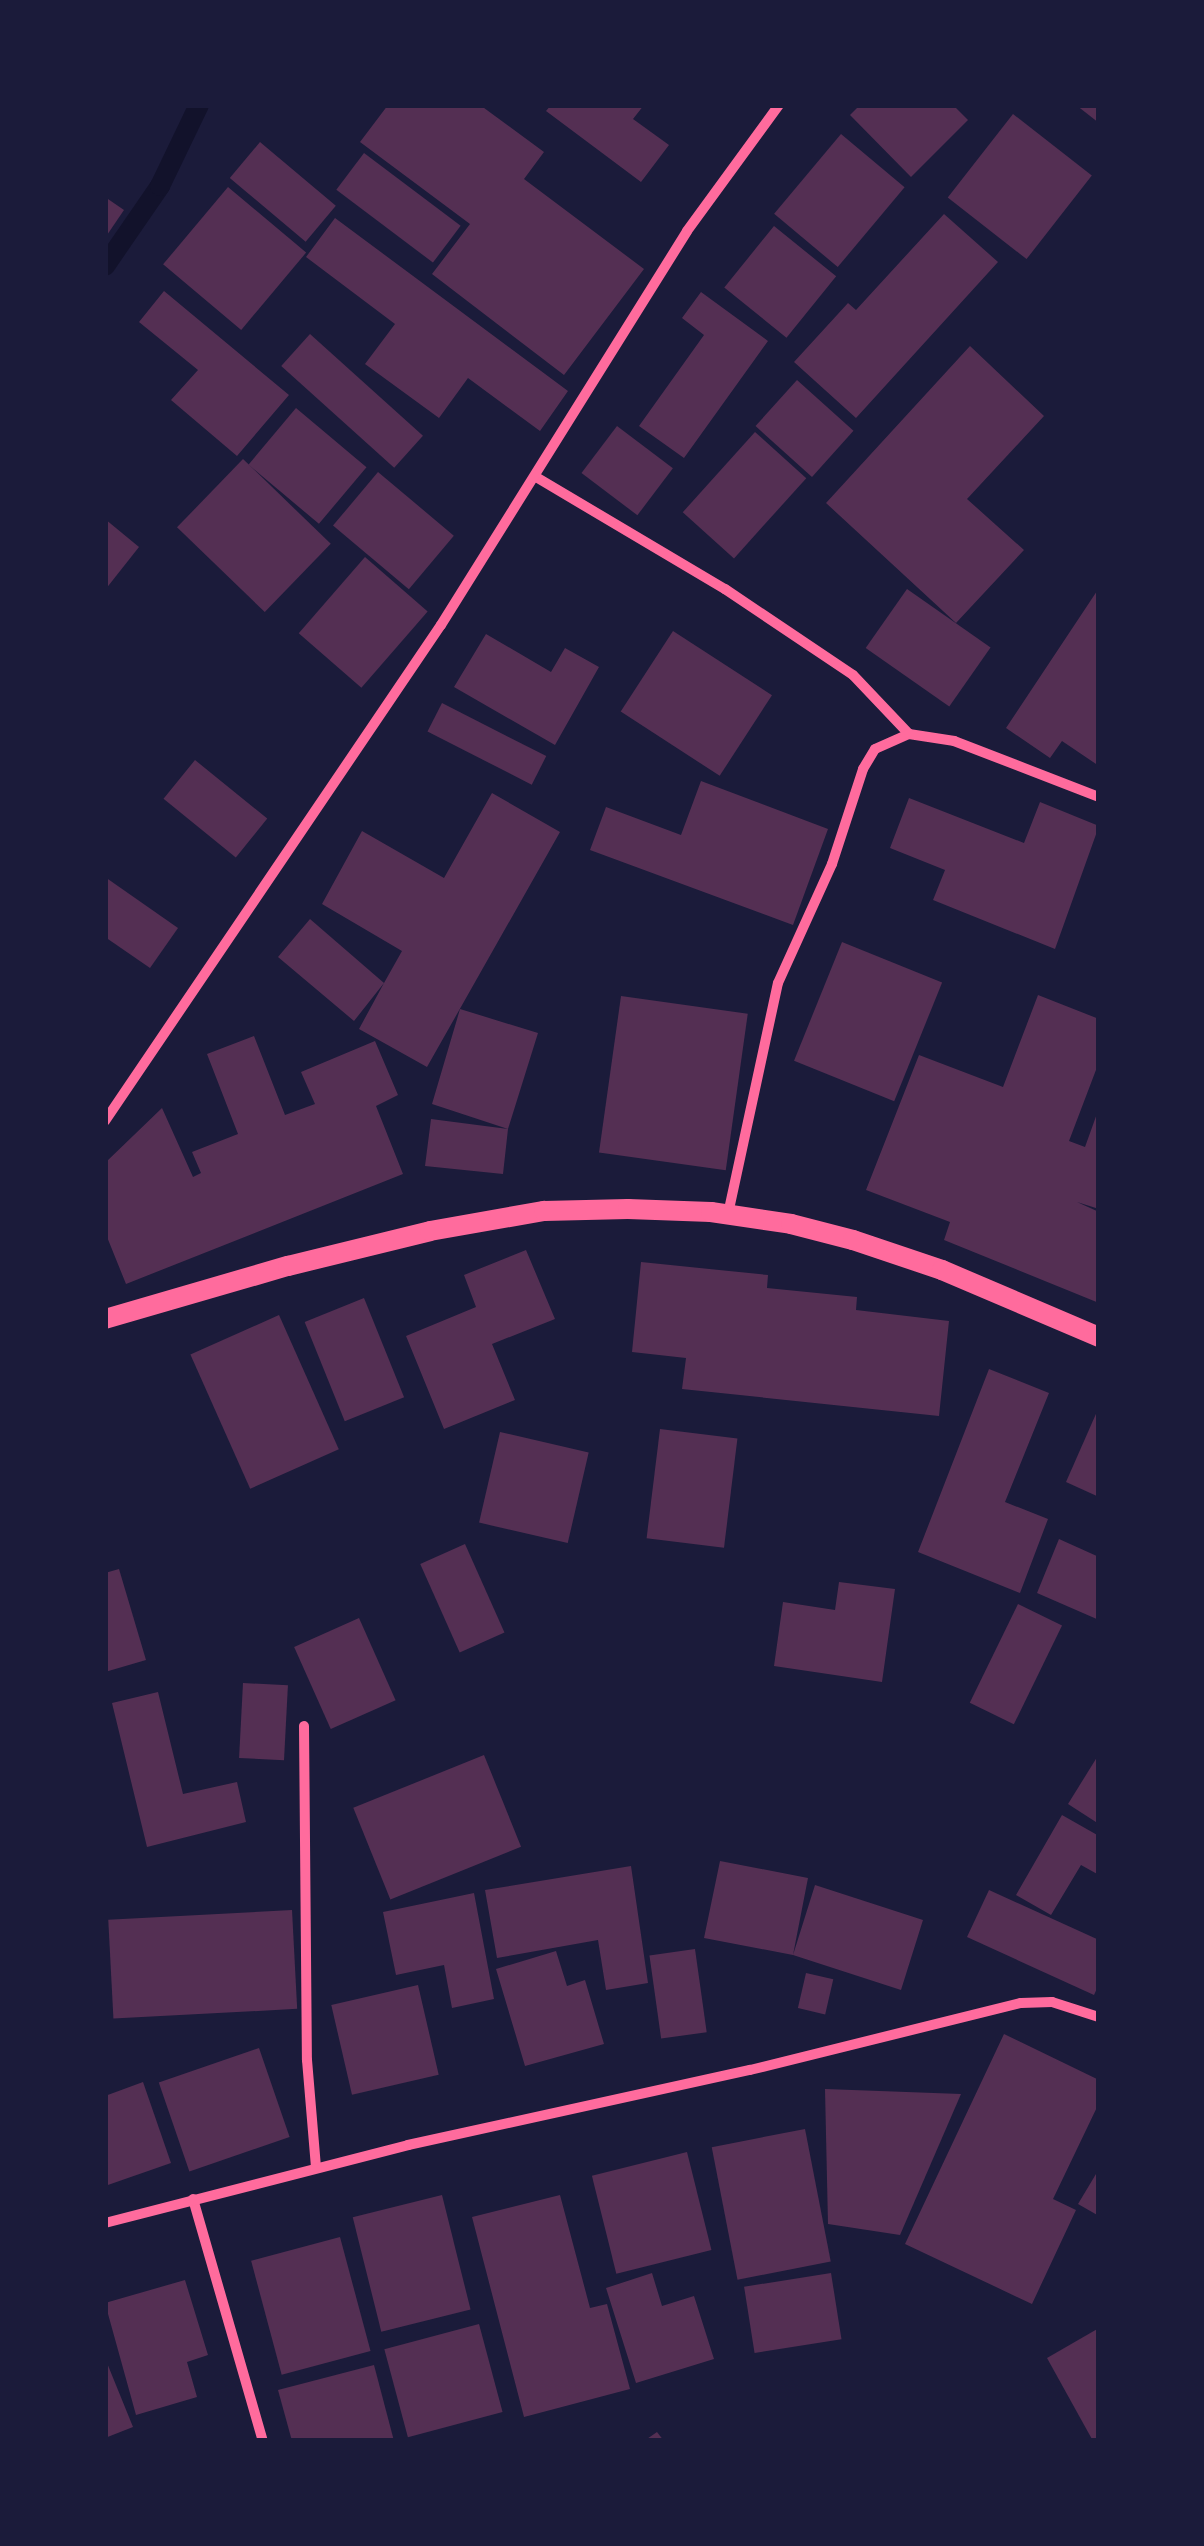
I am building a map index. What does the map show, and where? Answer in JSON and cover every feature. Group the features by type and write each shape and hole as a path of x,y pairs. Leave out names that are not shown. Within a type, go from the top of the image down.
{"main road":[{"path":"105,1319 306,1261 526,1214 628,1209 728,1215 792,1224 853,1240 942,1270 1099,1337"}],"street":[{"path":"105,1121 441,626 687,231 779,105"},
{"path":"536,477 725,589 853,675 909,734"},
{"path":"728,1215 778,982 832,864 863,769 875,749 909,734 981,748 1099,797"},
{"path":"304,1726 307,2060 316,2168"},
{"path":"105,2223 316,2168 1021,2003 1052,2002 1099,2018"},
{"path":"193,2199 263,2441"}],"building":[{"path":"388,105 480,105 544,152 524,179 644,269 564,375 432,274 470,224 360,142"},
{"path":"551,105 644,105 633,119 669,145 641,182 546,111"},
{"path":"860,105 953,105 968,120 911,177 850,115"},
{"path":"1076,105 1099,105 1099,123"},
{"path":"1013,114 1092,176 1027,259 948,198"},
{"path":"841,134 905,187 838,267 774,214"},
{"path":"260,142 336,206 306,242 230,178"},
{"path":"364,153 461,226 433,263 336,190"},
{"path":"228,187 306,253 241,330 163,264"},
{"path":"105,197 124,210 105,238"},
{"path":"944,214 998,262 856,418 794,362 848,303 856,310"},
{"path":"335,218 568,391 540,431 468,378 439,418 365,364 395,324 306,257"},
{"path":"774,226 836,276 786,338 724,287"},
{"path":"164,291 289,395 237,456 171,400 198,370 139,322"},
{"path":"701,292 768,341 684,458 639,426 704,335 682,318"},
{"path":"310,334 423,436 394,468 281,366"},
{"path":"970,346 1044,416 967,499 1024,550 956,623 826,503"},
{"path":"797,380 853,431 812,477 756,426"},
{"path":"296,408 366,467 319,524 248,465"},
{"path":"617,426 673,468 637,515 581,473"},
{"path":"755,432 806,478 734,558 683,512"},
{"path":"243,459 331,544 265,612 177,527"},
{"path":"378,472 454,536 409,589 333,526"},
{"path":"105,519 139,547 105,590"},
{"path":"365,557 428,611 361,688 299,633"},
{"path":"1099,588 1099,766 1062,741 1050,758 1006,728"},
{"path":"907,589 991,648 949,706 866,648"},
{"path":"673,631 772,695 720,776 621,712"},
{"path":"486,634 551,672 565,648 599,667 555,745 454,687"},
{"path":"442,703 546,756 532,785 427,732"},
{"path":"195,760 267,819 236,857 164,799"},
{"path":"701,781 828,829 793,925 590,850 606,807 681,835"},
{"path":"492,793 560,832 427,1067 359,1029 402,951 322,904 362,831 444,878"},
{"path":"909,798 1024,843 1040,802 1099,826 1055,949 933,900 945,870 890,848"},
{"path":"105,877 178,928 150,968 105,937"},
{"path":"310,919 384,983 354,1021 278,957"},
{"path":"842,942 942,982 894,1101 794,1061"},
{"path":"1038,995 1099,1019 1099,1062 1069,1141 1085,1147 1099,1108 1099,1209 1077,1202 1099,1212 1099,1303 944,1240 950,1222 866,1190 919,1055 1003,1087"},
{"path":"621,996 748,1014 726,1170 599,1152"},
{"path":"460,1009 538,1033 508,1129 432,1104"},
{"path":"254,1036 285,1115 315,1104 301,1072 375,1041 398,1095 376,1106 403,1174 126,1284 105,1232 106,1162 162,1108 193,1177 201,1173 192,1152 238,1134 207,1054"},
{"path":"431,1119 508,1129 503,1174 425,1166"},
{"path":"526,1250 555,1319 492,1344 515,1400 444,1429 406,1336 476,1307 464,1275"},
{"path":"641,1262 768,1275 767,1288 857,1297 856,1310 949,1321 939,1416 682,1389 686,1358 632,1352"},
{"path":"364,1298 404,1397 345,1421 305,1322"},
{"path":"279,1315 339,1449 250,1489 190,1354"},
{"path":"989,1369 1049,1393 1005,1502 1048,1519 1020,1593 918,1552"},
{"path":"1099,1407 1099,1497 1066,1482"},
{"path":"660,1429 737,1439 724,1548 647,1538"},
{"path":"500,1432 589,1452 568,1543 479,1523"},
{"path":"1059,1539 1099,1557 1099,1620 1037,1593"},
{"path":"465,1544 504,1633 460,1653 420,1564"},
{"path":"119,1569 146,1660 105,1672 105,1573"},
{"path":"839,1582 895,1589 882,1682 774,1666 783,1602 835,1610"},
{"path":"1018,1604 1062,1625 1014,1724 970,1703"},
{"path":"359,1618 396,1700 331,1729 294,1647"},
{"path":"243,1683 288,1685 284,1760 239,1758"},
{"path":"158,1692 183,1794 237,1782 246,1822 147,1847 112,1703"},
{"path":"1099,1754 1099,1824 1068,1804"},
{"path":"484,1755 521,1847 390,1900 353,1808"},
{"path":"1062,1815 1099,1836 1099,1875 1081,1865 1051,1915 1016,1895"},
{"path":"720,1861 808,1878 793,1955 704,1938"},
{"path":"631,1866 648,1983 606,1990 598,1940 497,1958 485,1890"},
{"path":"815,1885 923,1920 901,1990 793,1955"},
{"path":"989,1890 1099,1940 1099,1984 1094,1995 967,1937"},
{"path":"474,1893 494,1999 452,2008 444,1965 396,1975 383,1912"},
{"path":"292,1910 297,2009 113,2018 108,1920"},
{"path":"695,1949 707,2032 661,2039 649,1955"},
{"path":"556,1951 567,1986 585,1980 604,2044 525,2066 496,1969"},
{"path":"806,1973 833,1979 825,2014 798,2008"},
{"path":"418,1985 439,2075 352,2095 331,2005"},
{"path":"1004,2034 1099,2080 1099,2103 1053,2199 1076,2210 1032,2304 905,2244"},
{"path":"259,2048 290,2137 189,2171 159,2083"},
{"path":"143,2082 171,2163 105,2186 105,2096"},
{"path":"825,2089 961,2094 900,2235 828,2224"},
{"path":"805,2129 831,2262 738,2280 712,2147"},
{"path":"687,2152 711,2250 616,2274 592,2176"},
{"path":"1099,2169 1099,2216 1078,2204"},
{"path":"442,2195 471,2309 381,2332 353,2217"},
{"path":"560,2195 590,2308 607,2304 630,2389 524,2417 472,2217"},
{"path":"340,2237 371,2351 282,2375 251,2261"},
{"path":"652,2273 662,2306 694,2296 714,2359 636,2383 606,2288"},
{"path":"831,2273 841,2339 755,2353 744,2287"},
{"path":"185,2280 208,2355 187,2362 197,2397 136,2415 105,2303"},
{"path":"479,2324 503,2412 408,2437 384,2349"},
{"path":"1099,2328 1099,2441 1093,2441 1047,2358"},
{"path":"105,2358 133,2427 105,2438"},
{"path":"374,2365 394,2441 292,2441 278,2390"},
{"path":"657,2432 664,2441 644,2441"}],"waterway":[{"path":"105,266 160,186 199,105"}]}
